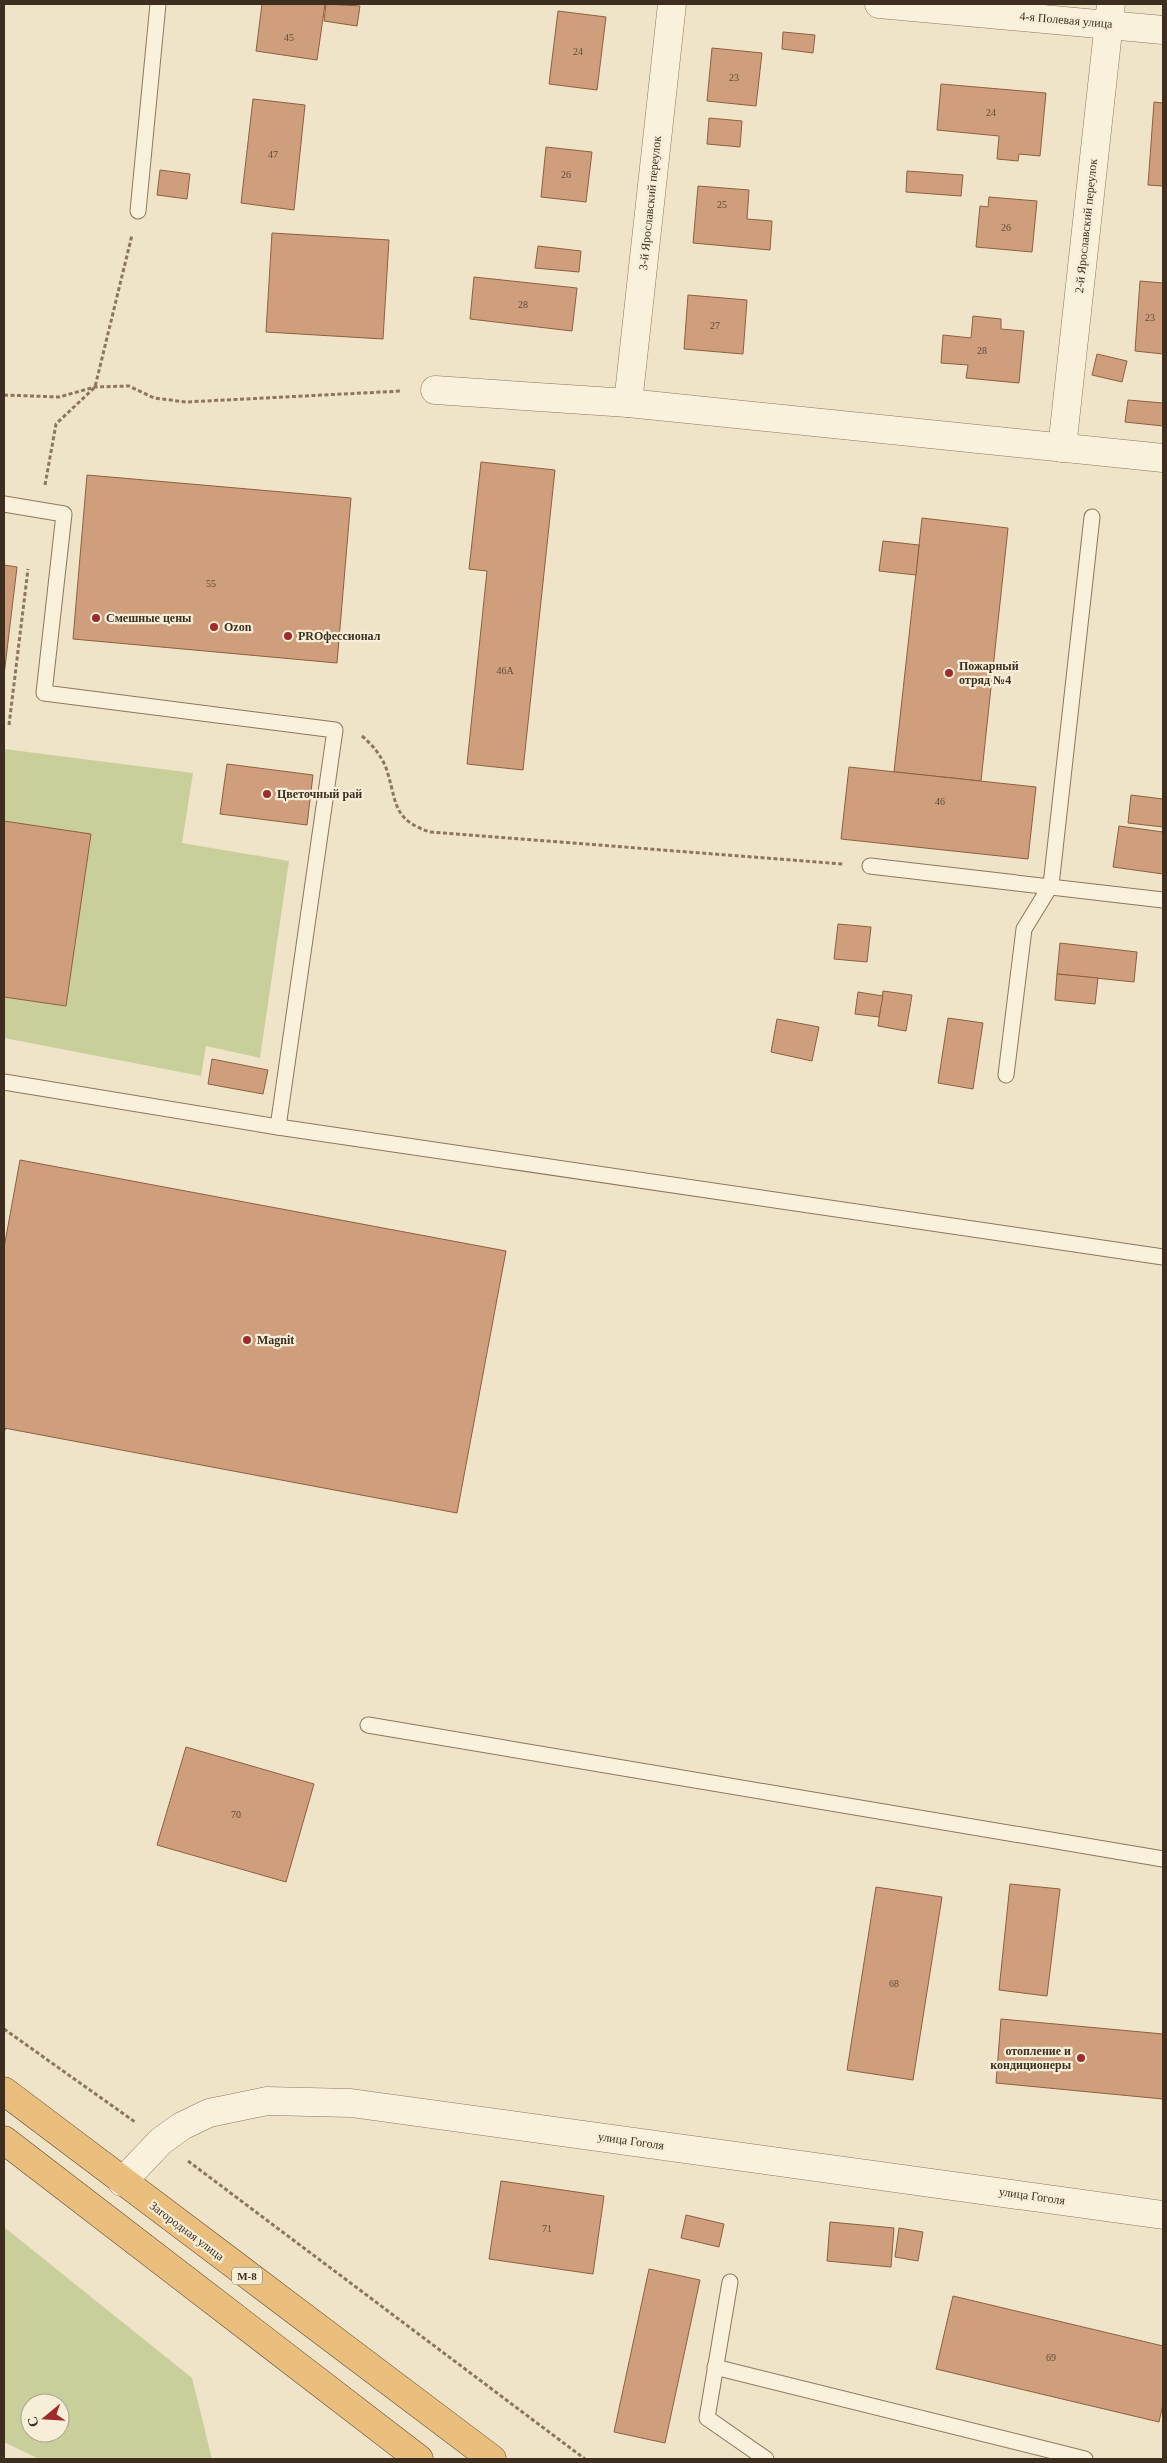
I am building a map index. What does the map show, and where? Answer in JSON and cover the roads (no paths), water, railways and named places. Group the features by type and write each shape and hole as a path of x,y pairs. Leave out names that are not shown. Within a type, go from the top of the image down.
{"highway":[{"name":"Загородная улица","path":"4,2091 122,2182 492,2459"},
{"path":"4,2140 419,2459"}],"street":[{"name":"3-й Ярославский переулок","path":"628,403 672,4"},
{"name":"4-я Полевая улица","path":"879,4 1110,14 1163,30"},
{"name":"2-й Ярославский переулок","path":"1062,448 1110,14"},
{"path":"435,390 628,403 1163,458"},
{"name":"улица Гоголя","path":"122,2182 161,2141 182,2126 209,2113 267,2101 351,2103 1163,2215"}],"lane":[{"path":"138,210 158,4"},
{"path":"4,504 64,514 44,693 335,730 278,1127"},
{"path":"1006,1075 1024,929 1051,886 1092,517"},
{"path":"870,866 1163,900"},
{"path":"4,1082 278,1127 1163,1257"},
{"path":"368,1724 1163,1859"},
{"path":"730,2282 707,2418 766,2459"},
{"path":"715,2367 1085,2459"}],"place":[{"name":"Смешные цены","path":"96,618"},
{"name":"Ozon","path":"214,627"},
{"name":"PROфессионал","path":"288,636"},
{"name":"Пожарный отряд №4","path":"949,673"},
{"name":"Цветочный рай","path":"267,794"},
{"name":"Magnit","path":"247,1340"},
{"name":"отопление и кондиционеры","path":"1081,2058"}]}
